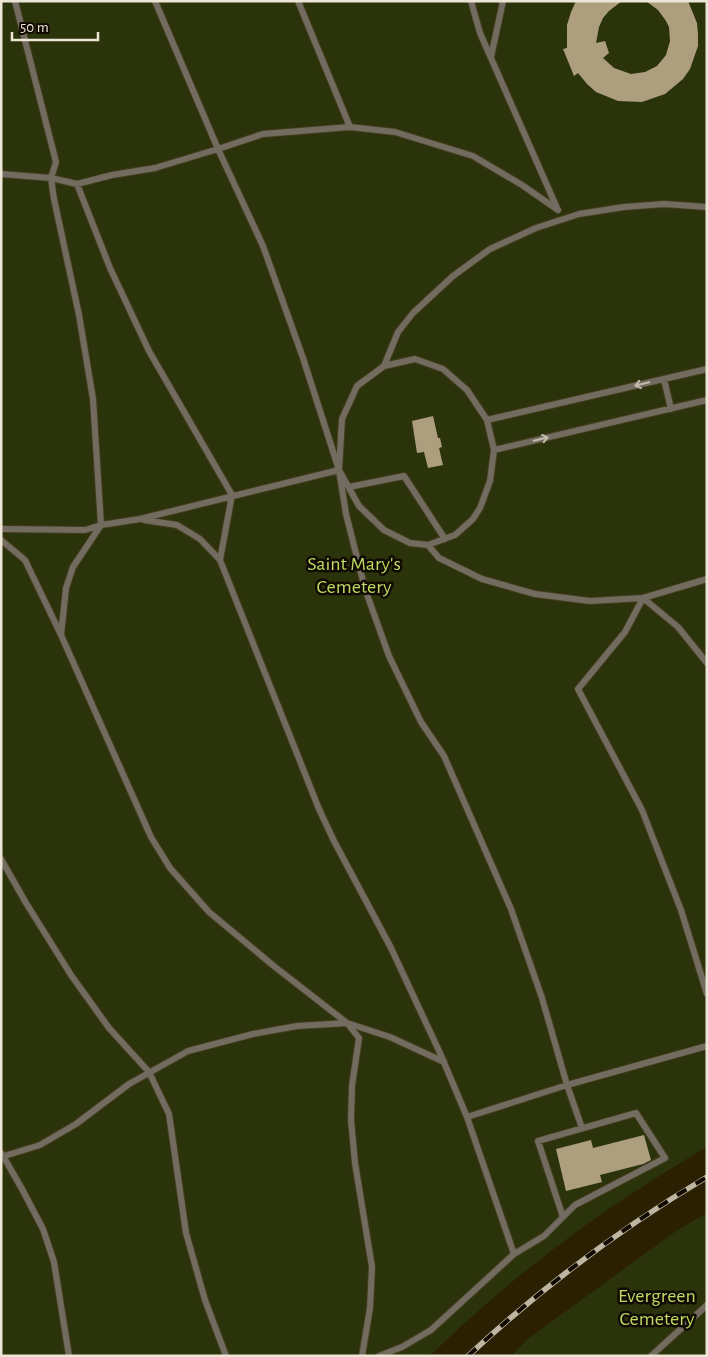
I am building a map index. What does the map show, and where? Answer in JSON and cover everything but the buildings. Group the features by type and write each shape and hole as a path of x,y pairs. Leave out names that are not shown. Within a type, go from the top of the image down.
{"lane":[{"path":"14,1 56,162 51,178 79,315 93,399 102,525 72,567 66,588 61,635"},
{"path":"155,1 218,149 263,246 303,358 339,470 346,514 365,589 389,656 421,722 444,756 511,909 542,998 567,1085 582,1128"},
{"path":"298,1 350,127"},
{"path":"471,1 480,33 561,219"},
{"path":"491,57 503,1"},
{"path":"1,174 51,178 77,184 112,175 155,168 263,134 350,127 395,132 473,156 522,185 558,210"},
{"path":"77,184 110,268 149,351 232,495 220,560"},
{"path":"384,366 398,332 412,313 453,276 490,249 536,228 579,214 624,207 664,204 706,206"},
{"path":"415,359 443,369 467,390 487,420 494,450 490,481 480,508 473,519 455,535 428,545 410,543 384,530 359,506 339,470 342,419 357,386 384,366 415,359"},
{"path":"487,420 707,369"},
{"path":"664,379 671,409"},
{"path":"494,450 707,400"},
{"path":"1,529 85,530 102,525 140,519 339,470"},
{"path":"349,487 404,476 445,539"},
{"path":"140,519 177,525 200,539 220,560 320,810 334,841 392,948 444,1062 467,1117 514,1254"},
{"path":"1,540 25,560 61,635 151,837 170,868 209,912 347,1023 359,1038 352,1086 351,1120 355,1163 372,1267 370,1308 362,1356"},
{"path":"428,545 439,558 482,579 534,594 590,601 643,598 707,579"},
{"path":"643,598 678,627 707,663"},
{"path":"643,598 625,632 578,688 642,810 681,910 707,994"},
{"path":"1,859 26,903 108,1028 148,1072 169,1114 186,1234 206,1300 226,1356"},
{"path":"68,1356 54,1262 43,1229 2,1155 40,1145 76,1124 129,1084 188,1051 253,1034 298,1026 347,1023 390,1037 444,1062"},
{"path":"467,1117 567,1085 707,1046"},
{"path":"379,1356 402,1347 431,1330 514,1254 544,1236 563,1217 575,1205 665,1158 636,1113 538,1142 563,1217"},
{"path":"651,1356 707,1305"}],"green space":[{"name":"Saint Mary's Cemetery","path":"1,1 707,1 707,1147 597,1217 527,1269 430,1356 1,1356"},
{"name":"Evergreen Cemetery","path":"707,1213 707,1356 511,1356 529,1338 676,1231"}],"railway":[{"path":"468,1356 524,1307 583,1260 644,1217 707,1177"}]}
